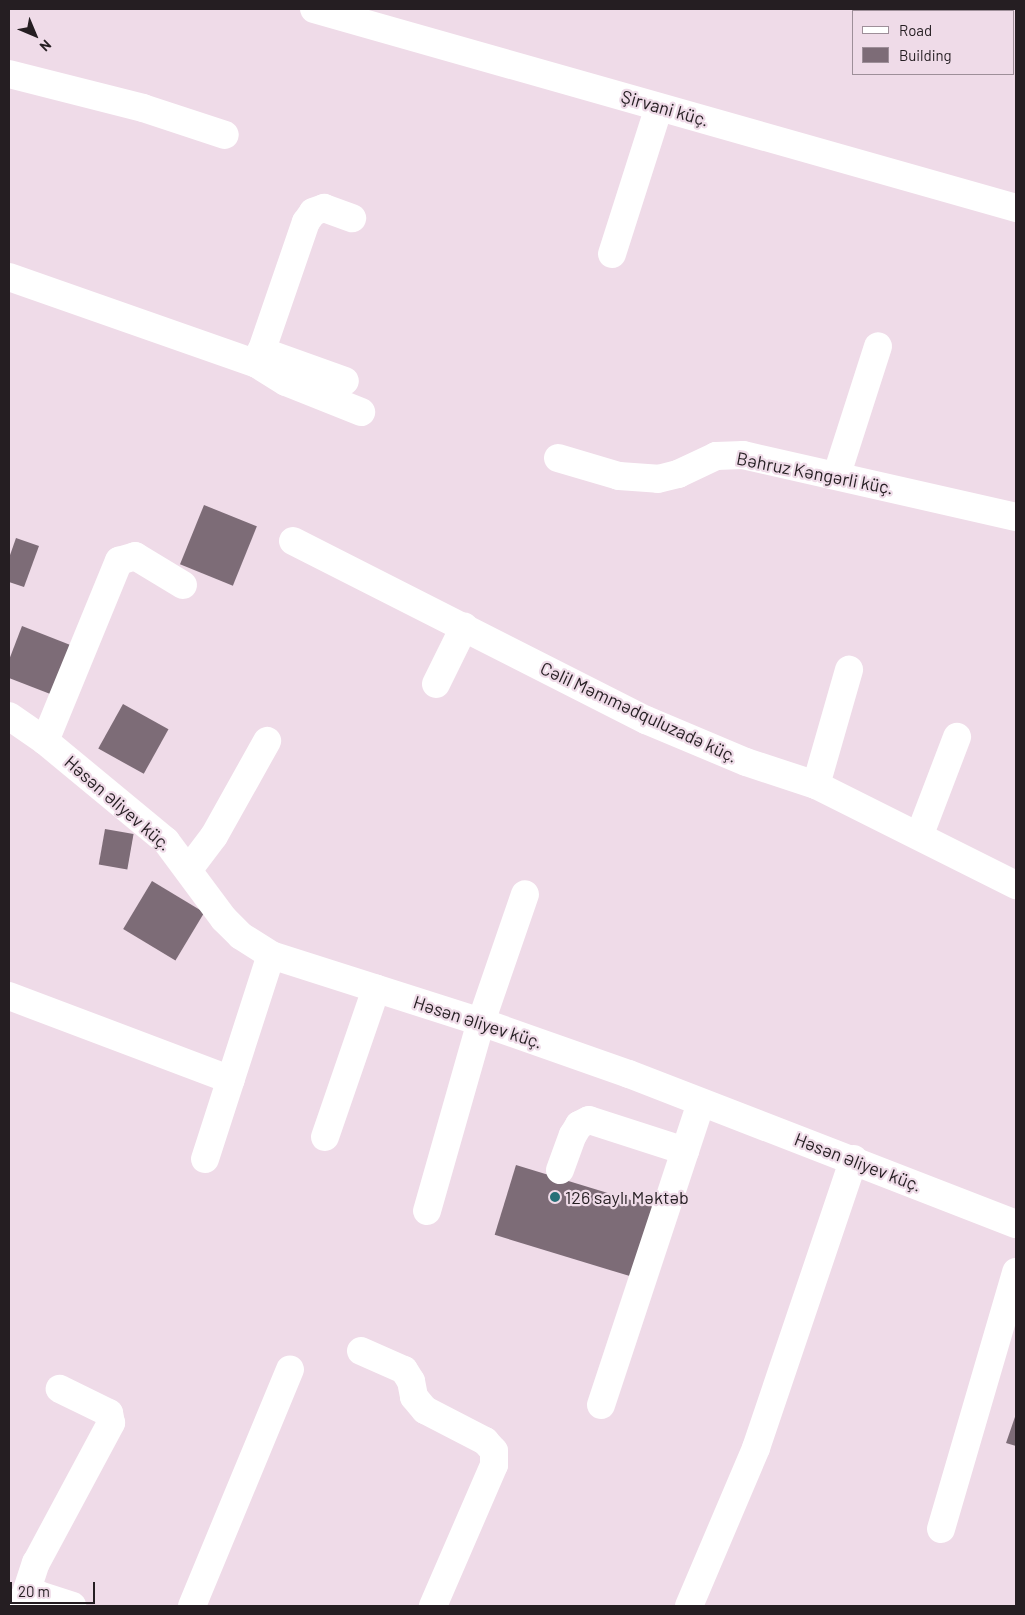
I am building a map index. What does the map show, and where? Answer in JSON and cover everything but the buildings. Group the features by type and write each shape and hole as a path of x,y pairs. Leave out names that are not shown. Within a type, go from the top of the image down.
{"street":[{"name":"Şirvani küç.","path":"314,9 1016,208"},
{"path":"9,74 143,108 225,135"},
{"path":"612,254 659,107"},
{"path":"259,358 306,222 313,212 324,208 352,218"},
{"path":"9,277 259,358 345,381"},
{"path":"837,474 878,346"},
{"path":"259,358 286,382 362,412"},
{"name":"Bəhruz Kəngərli küç.","path":"558,458 619,476 658,479 678,474 716,456 743,455 837,474 1016,518"},
{"name":"Cəlil Məmmədquluzadə küç.","path":"293,541 646,720 746,762 816,785 920,834 1016,884"},
{"path":"45,741 119,562 135,556 183,584"},
{"path":"436,684 464,627"},
{"path":"816,785 849,670"},
{"name":"Həsən Əliyev küç.","path":"12,727 45,741 166,841 189,869 224,919 241,936 271,955 481,1022 854,1159 1016,1224"},
{"path":"920,834 958,737"},
{"path":"189,869 214,836 267,741"},
{"path":"426,1211 481,1022 525,894"},
{"path":"205,1159 271,955"},
{"path":"325,1137 376,989"},
{"path":"9,996 231,1080"},
{"path":"600,1405 701,1103"},
{"path":"560,1170 573,1135 579,1125 590,1120 685,1151"},
{"path":"689,1606 756,1448 854,1159"},
{"path":"941,1529 1016,1272"},
{"path":"361,1351 404,1370 411,1380 414,1396 425,1410 485,1441 494,1451 494,1466 433,1606"},
{"path":"192,1606 290,1369"},
{"path":"20,1601 36,1563 111,1423 109,1412 60,1389"},
{"path":"20,1601 39,1595 72,1606"}],"place":[{"name":"126 saylı Məktəb","path":"555,1197"}]}
